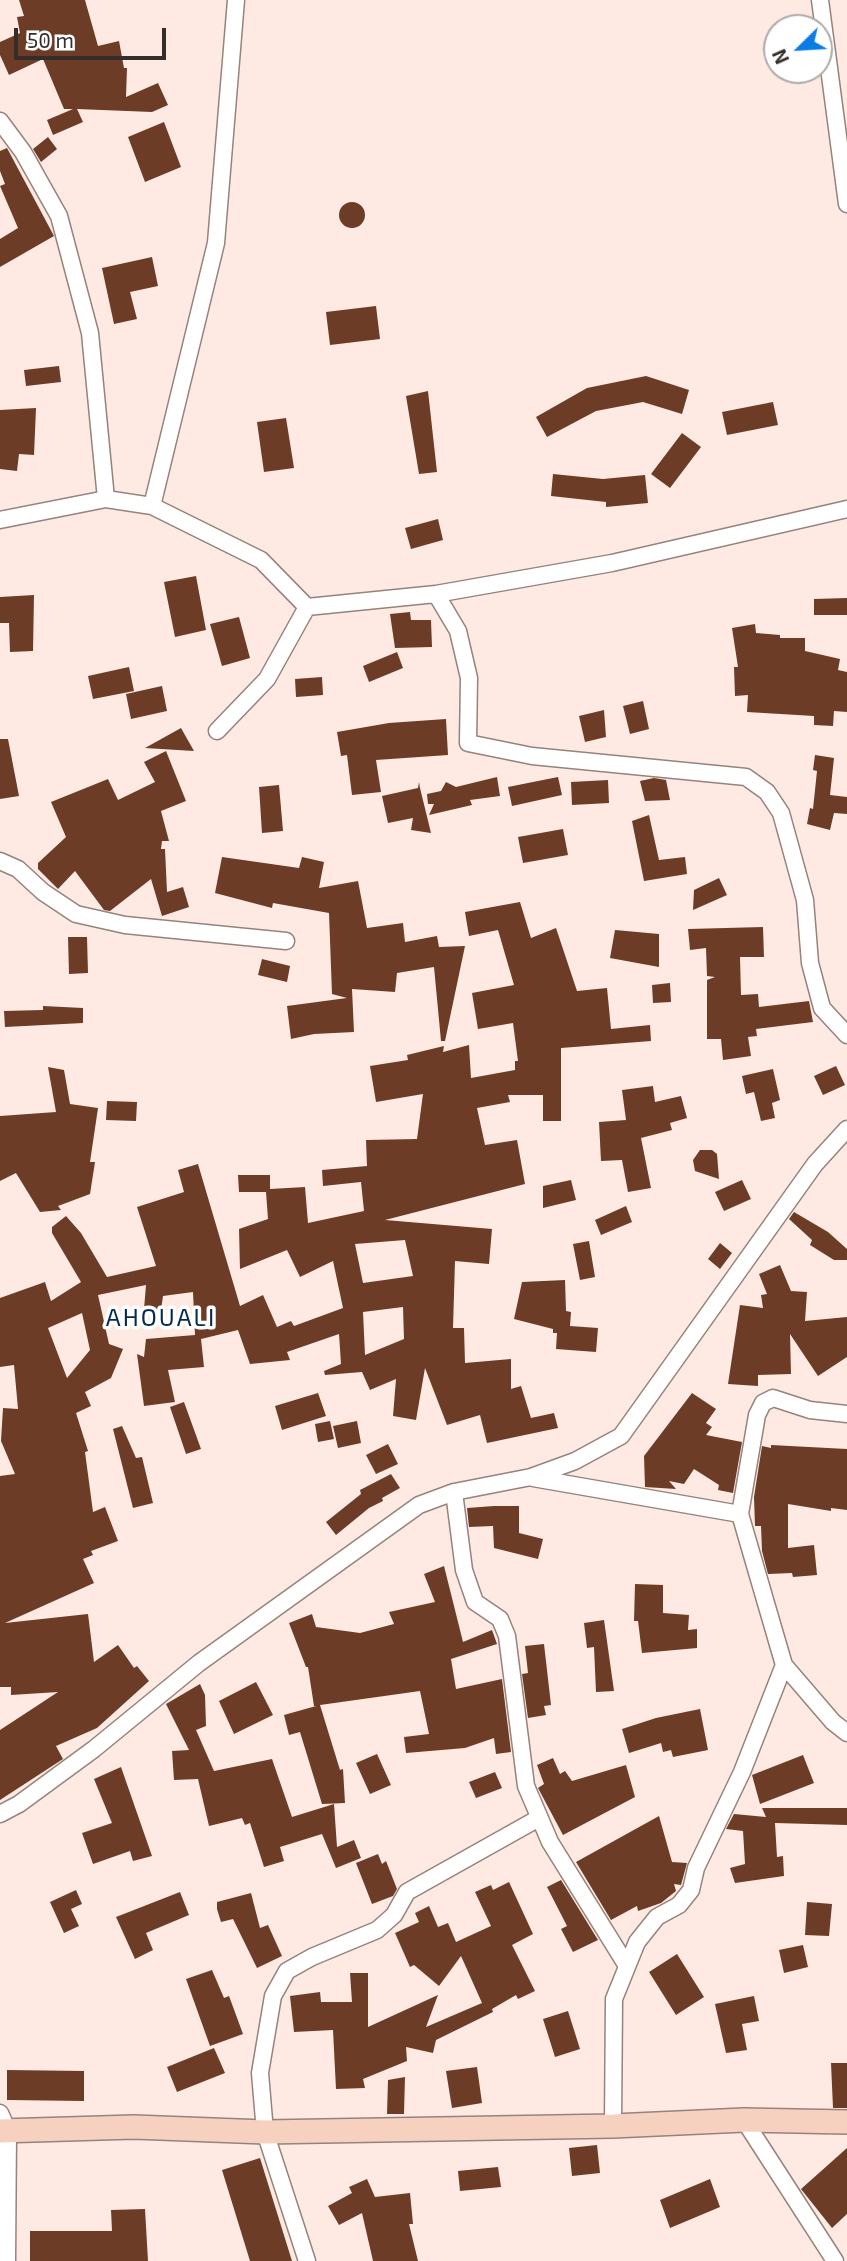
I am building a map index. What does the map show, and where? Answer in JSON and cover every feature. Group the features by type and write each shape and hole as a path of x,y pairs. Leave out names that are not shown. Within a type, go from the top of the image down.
{"main road":[{"path":"3,2125 265,2132 613,2126 744,2120 847,2122"}],"street":[{"path":"152,506 216,243 236,0"},
{"path":"820,0 847,204"},
{"path":"0,121 23,152 59,216 90,332 106,499"},
{"path":"0,520 106,499 152,506 261,560 307,607"},
{"path":"307,607 436,594 612,563 847,509"},
{"path":"436,594 458,631 469,678 468,743 532,756 746,777 767,792 781,813 805,900 810,963 822,1007 847,1035"},
{"path":"216,731 267,679 307,607"},
{"path":"0,861 18,869 43,892 76,914 125,925 286,941"},
{"path":"0,1814 83,1757 199,1663 419,1505 454,1492 531,1477 575,1461 621,1436 816,1164 847,1129"},
{"path":"847,1414 810,1410 773,1398 763,1404 757,1415 740,1514 784,1665 833,1722 847,1733"},
{"path":"531,1477 740,1514"},
{"path":"454,1492 464,1570 475,1602 500,1619 507,1636 526,1786 550,1842 627,1966"},
{"path":"613,2126 614,1999 637,1941 657,1917 679,1905 691,1890 696,1868 742,1772 784,1665"},
{"path":"307,2261 265,2132 260,2073 273,1996 287,1971 312,1957 377,1930 394,1914 407,1892 539,1818"},
{"path":"744,2120 835,2261"},
{"path":"3,2125 6,2261"}],"building":[{"path":"19,0 85,0 98,46 119,41 124,68 127,68 126,97 158,83 168,105 152,112 77,109 83,122 53,135 47,120 73,109 64,109 43,59 9,75 0,55 0,42 20,33 17,17 24,16"},
{"path":"164,122 181,167 145,182 128,137"},
{"path":"48,137 57,149 41,162 33,149"},
{"path":"7,148 54,236 0,267 0,239 18,228 0,186 5,184 0,171 0,151"},
{"path":"352,202 361,206 365,215 361,224 352,228 343,224 339,215 343,206"},
{"path":"152,257 158,286 130,292 137,319 114,324 102,268"},
{"path":"376,306 380,339 330,345 326,312"},
{"path":"59,366 61,382 26,386 24,370"},
{"path":"646,376 689,390 682,414 643,402 596,411 547,437 536,417 587,388"},
{"path":"428,391 437,472 419,474 406,396"},
{"path":"773,402 778,425 727,435 722,412"},
{"path":"36,408 34,455 19,454 17,471 0,469 0,410"},
{"path":"286,418 294,468 264,472 257,422"},
{"path":"682,433 701,447 670,488 651,474"},
{"path":"553,474 603,479 645,475 648,503 606,507 606,502 551,496"},
{"path":"438,519 443,540 411,549 405,528"},
{"path":"196,576 206,630 175,637 164,582"},
{"path":"34,595 33,651 10,652 9,623 0,623 0,597"},
{"path":"847,598 847,615 814,615 814,599"},
{"path":"410,612 411,620 431,620 432,647 395,648 390,614"},
{"path":"239,617 250,658 222,666 210,624"},
{"path":"755,624 756,633 780,635 780,638 805,638 805,651 840,659 838,670 847,672 847,712 834,711 833,726 814,725 814,716 747,712 748,695 735,696 734,667 738,667 732,628"},
{"path":"397,652 403,668 369,682 363,666"},
{"path":"129,667 134,691 93,699 88,676"},
{"path":"322,677 323,695 296,697 295,679"},
{"path":"162,686 167,711 131,719 126,694"},
{"path":"643,701 649,729 630,734 623,706"},
{"path":"604,710 606,737 585,742 579,716"},
{"path":"446,719 448,755 376,760 381,792 352,795 347,755 341,756 337,732 389,723"},
{"path":"181,728 194,751 145,748"},
{"path":"0,739 8,739 19,796 0,799"},
{"path":"166,751 186,801 161,811 169,841 162,841 161,849 165,849 167,892 183,887 189,907 162,916 151,879 110,911 104,910 75,871 58,889 38,869 38,863 66,837 51,802 108,779 118,800 155,782 144,762"},
{"path":"815,755 834,758 830,795 847,797 847,814 834,813 830,830 807,824 810,808 813,809 817,771 813,770"},
{"path":"497,777 500,796 470,800 472,805 429,815 434,804 428,804 427,794 441,791 446,782 456,787"},
{"path":"558,777 562,795 512,806 508,787"},
{"path":"654,778 666,780 670,800 645,801 640,781"},
{"path":"608,780 609,803 572,805 571,782"},
{"path":"419,782 431,833 411,830 413,818 388,823 382,796 418,788"},
{"path":"279,785 283,831 262,833 259,787"},
{"path":"649,815 659,860 685,857 687,874 644,881 632,821"},
{"path":"563,829 568,855 523,863 518,837"},
{"path":"222,857 299,868 302,857 324,862 319,888 358,881 367,928 403,923 405,942 437,936 439,947 465,946 445,1041 441,1041 434,967 397,973 395,992 352,989 354,1032 314,1034 291,1039 287,1006 347,998 332,994 329,913 273,903 272,908 215,893"},
{"path":"719,878 727,895 693,910 694,890"},
{"path":"520,902 531,938 556,928 577,991 607,988 611,1029 650,1025 651,1041 561,1048 561,1121 543,1121 543,1095 508,1095 510,1102 477,1108 485,1145 517,1140 525,1184 385,1220 492,1229 489,1264 455,1261 453,1328 464,1328 465,1363 511,1359 511,1389 521,1386 531,1418 554,1413 558,1428 487,1443 480,1415 447,1425 425,1368 416,1420 393,1416 396,1379 370,1390 362,1372 325,1375 324,1371 341,1364 339,1334 287,1352 290,1360 250,1364 238,1330 201,1339 204,1367 168,1370 175,1402 144,1406 137,1354 144,1357 146,1339 195,1335 193,1292 163,1296 161,1310 144,1309 146,1285 98,1295 109,1344 123,1349 111,1378 85,1392 91,1406 76,1413 88,1451 85,1452 93,1512 105,1507 118,1541 91,1551 93,1555 83,1559 94,1583 5,1623 88,1614 94,1662 118,1645 134,1668 137,1666 149,1681 97,1728 56,1746 63,1759 0,1800 0,1730 58,1692 11,1695 11,1687 0,1687 0,1476 15,1474 1,1441 3,1408 18,1409 14,1365 0,1367 0,1298 45,1282 51,1301 81,1282 52,1233 52,1227 66,1216 81,1233 107,1277 156,1266 137,1207 184,1192 178,1170 198,1164 240,1306 263,1295 277,1327 291,1321 294,1326 343,1308 333,1261 300,1277 287,1250 240,1269 239,1229 268,1219 266,1192 239,1192 238,1175 270,1175 270,1189 305,1187 308,1223 364,1211 361,1182 323,1186 322,1170 367,1166 366,1140 417,1139 423,1094 376,1102 370,1066 408,1060 407,1055 444,1046 443,1052 469,1045 471,1078 515,1070 515,1061 518,1061 513,1023 478,1029 472,993 514,985 498,930 469,936 465,912","holes":["405,1240 413,1276 363,1283 355,1244","403,1307 404,1339 365,1355 363,1312","82,1313 90,1350 67,1378 48,1328"]},
{"path":"763,927 764,957 740,957 741,995 758,994 759,1007 809,1001 813,1022 756,1029 757,1036 748,1037 751,1056 723,1060 721,1039 707,1039 707,980 715,977 707,976 706,948 690,950 688,929"},
{"path":"615,930 659,934 659,967 610,958"},
{"path":"68,937 87,937 88,973 69,974"},
{"path":"262,959 290,966 287,982 258,975"},
{"path":"670,983 671,1002 653,1003 652,985"},
{"path":"43,1006 83,1008 83,1023 5,1027 4,1011 43,1010"},
{"path":"836,1066 845,1085 823,1095 814,1076"},
{"path":"48,1067 64,1070 70,1104 98,1108 90,1162 95,1162 90,1194 58,1206 61,1210 40,1212 16,1173 0,1181 0,1116 56,1112"},
{"path":"773,1069 780,1100 772,1103 775,1118 761,1121 754,1092 746,1094 742,1076"},
{"path":"653,1086 655,1102 681,1096 687,1118 670,1123 672,1130 641,1138 651,1188 628,1192 622,1160 601,1161 599,1122 626,1120 622,1090"},
{"path":"107,1101 137,1102 136,1121 106,1120"},
{"path":"700,1150 712,1150 717,1154 719,1179 695,1171 693,1160"},
{"path":"571,1180 576,1200 543,1208 543,1186"},
{"path":"742,1180 751,1199 724,1211 715,1192"},
{"path":"626,1206 632,1222 601,1235 595,1220"},
{"path":"794,1212 828,1232 847,1249 847,1260 834,1260 810,1245 812,1240 789,1219"},
{"path":"589,1241 595,1277 580,1280 573,1244"},
{"path":"720,1243 732,1253 720,1269 708,1259"},
{"path":"780,1265 791,1291 807,1292 805,1321 847,1317 847,1357 818,1376 790,1334 791,1374 758,1375 758,1386 728,1384 740,1305 763,1308 761,1295 767,1294 759,1274"},
{"path":"565,1280 566,1311 571,1312 570,1326 598,1328 596,1352 556,1349 557,1333 553,1333 553,1329 514,1319 522,1282"},
{"path":"318,1393 326,1416 282,1430 275,1406"},
{"path":"692,1393 716,1409 706,1423 712,1427 706,1435 742,1442 733,1493 718,1490 719,1485 694,1469 684,1484 669,1481 676,1489 645,1487 644,1456"},
{"path":"184,1402 201,1449 186,1454 170,1407"},
{"path":"330,1421 334,1439 318,1442 315,1424"},
{"path":"357,1421 361,1443 338,1448 333,1426"},
{"path":"122,1426 136,1458 142,1457 153,1503 133,1508 113,1429"},
{"path":"388,1444 398,1464 376,1474 366,1455"},
{"path":"771,1445 847,1449 847,1510 831,1508 831,1511 788,1504 788,1548 814,1545 817,1575 793,1577 792,1573 768,1574 762,1551 761,1526 755,1526 754,1497 762,1446 771,1448"},
{"path":"391,1474 400,1488 382,1498 383,1501 369,1508 336,1535 326,1522 361,1494 360,1490"},
{"path":"519,1506 519,1533 543,1539 538,1559 494,1548 493,1526 469,1527 467,1508"},
{"path":"444,1566 463,1642 492,1630 497,1644 451,1659 456,1689 502,1679 511,1752 496,1754 494,1738 465,1748 406,1753 404,1737 429,1734 420,1691 320,1705 340,1770 343,1769 345,1803 322,1804 300,1732 289,1735 284,1715 316,1706 308,1667 289,1623 312,1614 316,1627 360,1633 394,1624 389,1612 435,1602 424,1574"},
{"path":"635,1584 663,1585 663,1613 689,1615 688,1630 697,1629 697,1648 642,1653 638,1621 634,1621"},
{"path":"604,1620 614,1691 596,1692 594,1647 587,1648 584,1623"},
{"path":"544,1644 551,1705 544,1706 546,1715 528,1718 522,1674 528,1673 525,1646"},
{"path":"256,1682 273,1715 234,1734 219,1701"},
{"path":"200,1684 205,1695 206,1726 196,1730 214,1771 272,1759 292,1817 334,1804 337,1847 354,1840 361,1858 336,1868 322,1834 280,1847 284,1861 264,1867 250,1823 245,1825 242,1818 209,1826 198,1779 174,1780 172,1751 189,1750 166,1704"},
{"path":"700,1709 708,1750 673,1757 671,1750 663,1752 661,1743 629,1753 622,1729 656,1718"},
{"path":"377,1754 391,1785 370,1794 356,1763"},
{"path":"803,1755 814,1783 760,1804 752,1775"},
{"path":"553,1758 560,1774 565,1771 572,1781 626,1765 635,1797 563,1835 538,1788 544,1784 537,1765"},
{"path":"121,1767 152,1856 133,1861 130,1851 93,1864 82,1833 112,1823 94,1779"},
{"path":"495,1772 502,1788 476,1798 469,1782"},
{"path":"762,1808 847,1808 847,1825 775,1823 777,1857 783,1856 784,1876 735,1883 730,1868 745,1864 743,1831 726,1829 734,1814 766,1817"},
{"path":"659,1816 672,1862 687,1863 681,1885 674,1884 676,1891 661,1903 638,1911 637,1906 611,1920 576,1862"},
{"path":"378,1854 382,1864 386,1861 397,1889 393,1896 372,1904 356,1863"},
{"path":"561,1880 598,1940 573,1952 561,1929 567,1926 547,1887"},
{"path":"509,1882 533,1934 512,1945 535,1991 518,1999 516,1995 492,2009 493,2012 436,2040 433,2053 406,2047 407,2061 363,2079 365,2088 336,2089 333,2030 294,2032 290,1996 320,1992 321,2002 352,2002 350,1973 368,1973 368,2027 438,1995 426,2027 482,2003 461,1956 439,1986 414,1965 410,1967 395,1933 419,1922 415,1913 429,1906 438,1927 448,1923 456,1942 491,1926 475,1892 491,1885 493,1890"},
{"path":"76,1890 82,1904 71,1909 79,1926 64,1933 50,1902"},
{"path":"180,1892 189,1915 146,1933 153,1950 135,1959 116,1917"},
{"path":"251,1893 260,1928 268,1925 282,1956 257,1968 233,1919 221,1922 217,1909 217,1902"},
{"path":"807,1902 832,1904 829,1936 805,1935"},
{"path":"803,1945 808,1967 784,1973 779,1950"},
{"path":"677,1954 704,1997 676,2015 649,1972"},
{"path":"212,1970 224,1998 229,1996 243,2034 210,2046 186,1979"},
{"path":"754,1996 759,2021 742,2024 747,2050 726,2053 715,2004"},
{"path":"568,2011 580,2049 555,2057 543,2019"},
{"path":"214,2048 225,2073 177,2092 167,2067"},
{"path":"831,2063 847,2063 847,2108 833,2108"},
{"path":"477,2067 482,2103 452,2108 446,2071"},
{"path":"7,2070 84,2071 84,2101 7,2100"},
{"path":"405,2077 404,2114 387,2114 388,2080"},
{"path":"597,2145 600,2173 572,2176 569,2148"},
{"path":"847,2148 847,2214 832,2228 801,2189"},
{"path":"260,2158 292,2261 250,2261 222,2170"},
{"path":"498,2167 501,2187 460,2191 458,2171"},
{"path":"367,2179 375,2197 410,2193 413,2224 409,2224 418,2261 373,2261 362,2213 339,2225 328,2206 352,2193 349,2187"},
{"path":"710,2179 720,2207 670,2228 660,2200"},
{"path":"145,2209 148,2261 30,2261 30,2231 112,2231 111,2210"}],"district":[{"name":"AHOUALI","path":"161,1318"}]}
